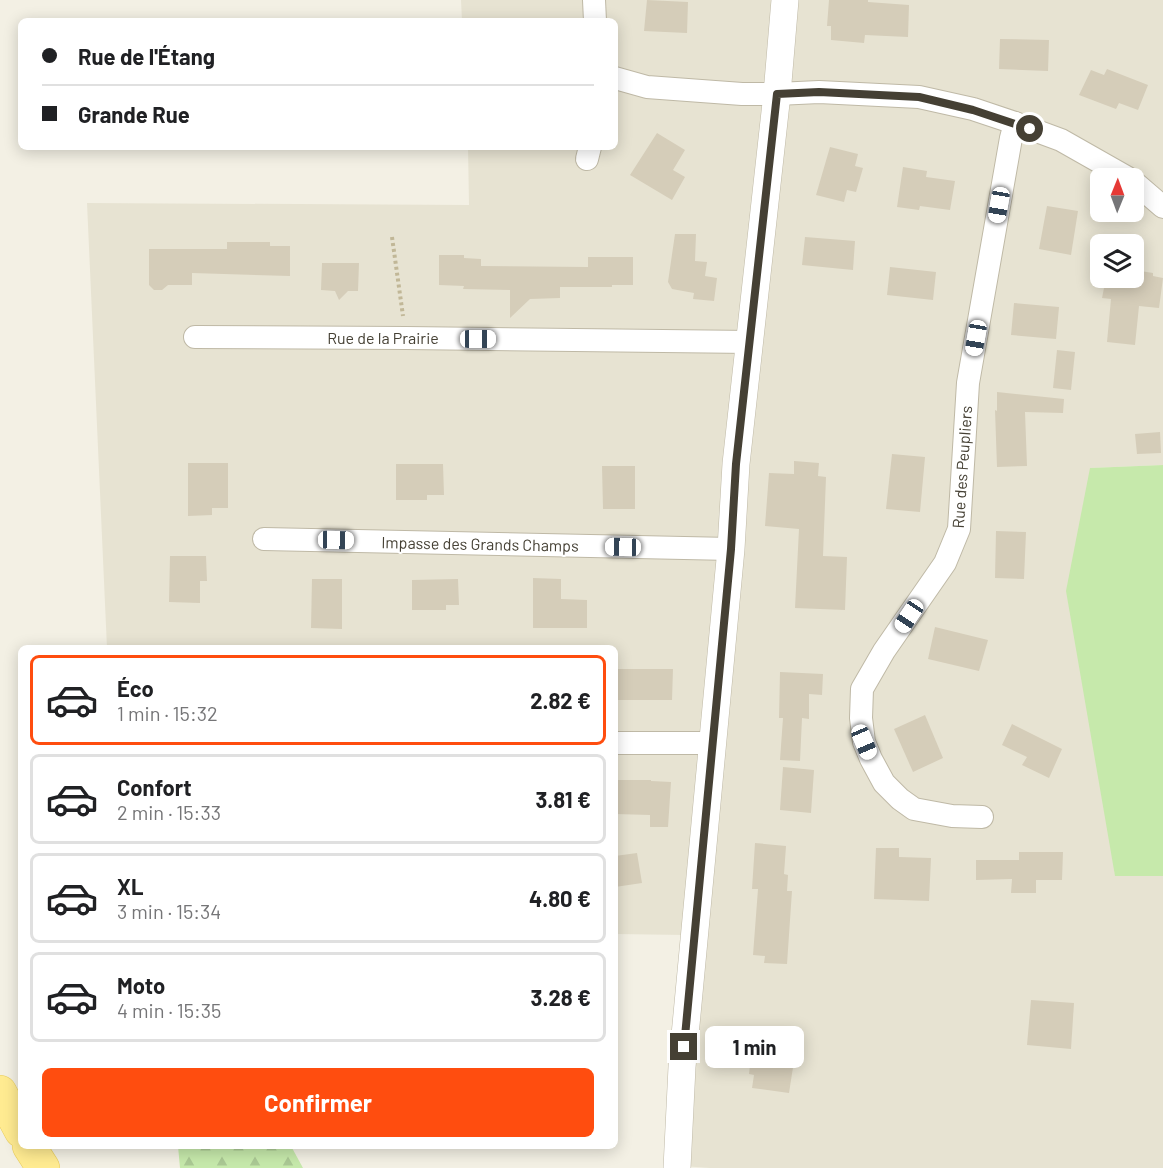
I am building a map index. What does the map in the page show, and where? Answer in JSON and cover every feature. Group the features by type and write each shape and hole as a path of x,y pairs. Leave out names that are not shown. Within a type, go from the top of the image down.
{"main road":[{"path":"0,1092 18,1125"},
{"path":"31,1149 43,1168"}],"street":[{"path":"594,0 595,18"},
{"path":"677,1168 682,1067 731,549 736,464 751,342 785,0"},
{"path":"618,79 647,87 742,94 819,92 919,97 973,110 1061,140 1110,168"},
{"name":"Rue des Peupliers","path":"982,817 952,816 914,809 884,783 864,742 861,718 862,688 884,651 945,563 959,529 968,383 1015,123"},
{"path":"1144,191 1163,207"},
{"name":"Rue de la Prairie","path":"195,337 751,342"},
{"name":"Impasse des Grands Champs","path":"264,539 731,549"},
{"path":"618,742 713,743"}],"path":[{"path":"392,237 406,338"}],"shaded area":[{"path":"461,0 1163,0 1163,465 1090,468 1115,876 1163,876 1163,1168 710,1168 682,1166 685,935 618,934 618,645 107,645 87,203 469,205 468,150 618,150 618,18 462,18"}],"green space":[{"path":"1163,465 1163,876 1115,876 1066,591 1090,468"},
{"path":"178,1149 293,1149 303,1168 180,1168"}],"building":[{"path":"647,0 688,2 687,33 644,31"},
{"path":"829,0 868,0 868,2 909,5 908,37 865,35 864,43 831,40 831,26 827,26"},
{"path":"1000,39 1049,40 1048,71 999,69"},
{"path":"1107,69 1148,85 1138,110 1119,103 1116,109 1079,95 1091,70 1104,75"},
{"path":"657,133 685,150 673,170 685,177 672,200 630,175"},
{"path":"830,147 858,154 855,166 863,168 856,192 847,190 844,202 816,195"},
{"path":"903,167 927,171 926,177 955,181 950,210 920,206 919,210 897,207"},
{"path":"1047,206 1078,211 1071,255 1039,249"},
{"path":"675,234 696,234 695,261 707,262 705,276 717,278 714,301 693,299 694,293 672,289 668,282"},
{"path":"805,237 855,241 853,270 802,265"},
{"path":"227,242 270,242 270,246 290,246 290,276 192,273 192,285 168,285 162,290 154,290 149,285 149,249 227,249"},
{"path":"439,255 464,255 464,258 481,259 481,266 588,267 588,257 633,257 633,285 560,287 560,298 530,299 510,318 510,290 463,289 464,286 439,285"},
{"path":"322,263 359,263 358,291 348,291 339,300 335,291 321,290"},
{"path":"890,267 936,272 933,300 887,295"},
{"path":"1144,272 1163,278 1159,308 1139,306 1135,345 1107,342 1111,299 1102,298 1104,288 1144,288"},
{"path":"1014,303 1059,307 1056,339 1011,335"},
{"path":"1057,350 1075,352 1071,390 1053,388"},
{"path":"997,392 1064,399 1063,413 1025,412 1027,466 997,467 995,410 997,411"},
{"path":"1160,432 1161,453 1137,454 1135,434"},
{"path":"892,454 925,457 920,512 886,509"},
{"path":"794,461 819,463 818,476 826,477 823,556 847,557 845,610 795,608 799,529 765,526 769,473 794,474"},
{"path":"188,463 228,463 228,508 212,508 212,515 188,516"},
{"path":"396,464 443,464 444,495 427,495 427,500 396,500"},
{"path":"602,466 635,466 635,509 603,509"},
{"path":"996,531 1026,532 1024,579 995,578"},
{"path":"170,556 206,556 207,581 200,581 200,603 169,602"},
{"path":"533,578 561,579 561,599 587,600 587,628 533,628"},
{"path":"312,579 342,579 342,629 311,628"},
{"path":"458,579 459,605 446,605 446,610 412,610 412,580"},
{"path":"935,627 988,640 979,671 928,659"},
{"path":"618,669 673,669 672,700 618,700"},
{"path":"780,672 823,674 822,695 809,694 809,719 802,718 800,761 780,760 783,718 779,718"},
{"path":"925,715 943,758 913,772 894,729"},
{"path":"1012,724 1062,749 1049,778 1022,765 1027,757 1002,745"},
{"path":"783,767 814,770 811,813 780,810"},
{"path":"618,780 671,782 668,827 650,827 650,815 618,814"},
{"path":"755,843 786,846 784,874 788,875 787,891 792,891 787,964 764,963 765,956 753,955 758,889 752,889"},
{"path":"876,848 899,848 899,857 931,858 929,901 874,899"},
{"path":"1019,852 1063,852 1062,880 1036,880 1036,893 1011,893 1012,879 976,880 976,860 1019,860"},
{"path":"637,853 642,883 618,887 618,856"},
{"path":"1031,1000 1074,1003 1071,1049 1027,1045"},
{"path":"751,1055 794,1061 789,1093 752,1088 754,1075 749,1074"}],"route":[{"path":"684,1047 731,549 736,464 777,94 819,92 919,97 973,110 1030,129"}]}
